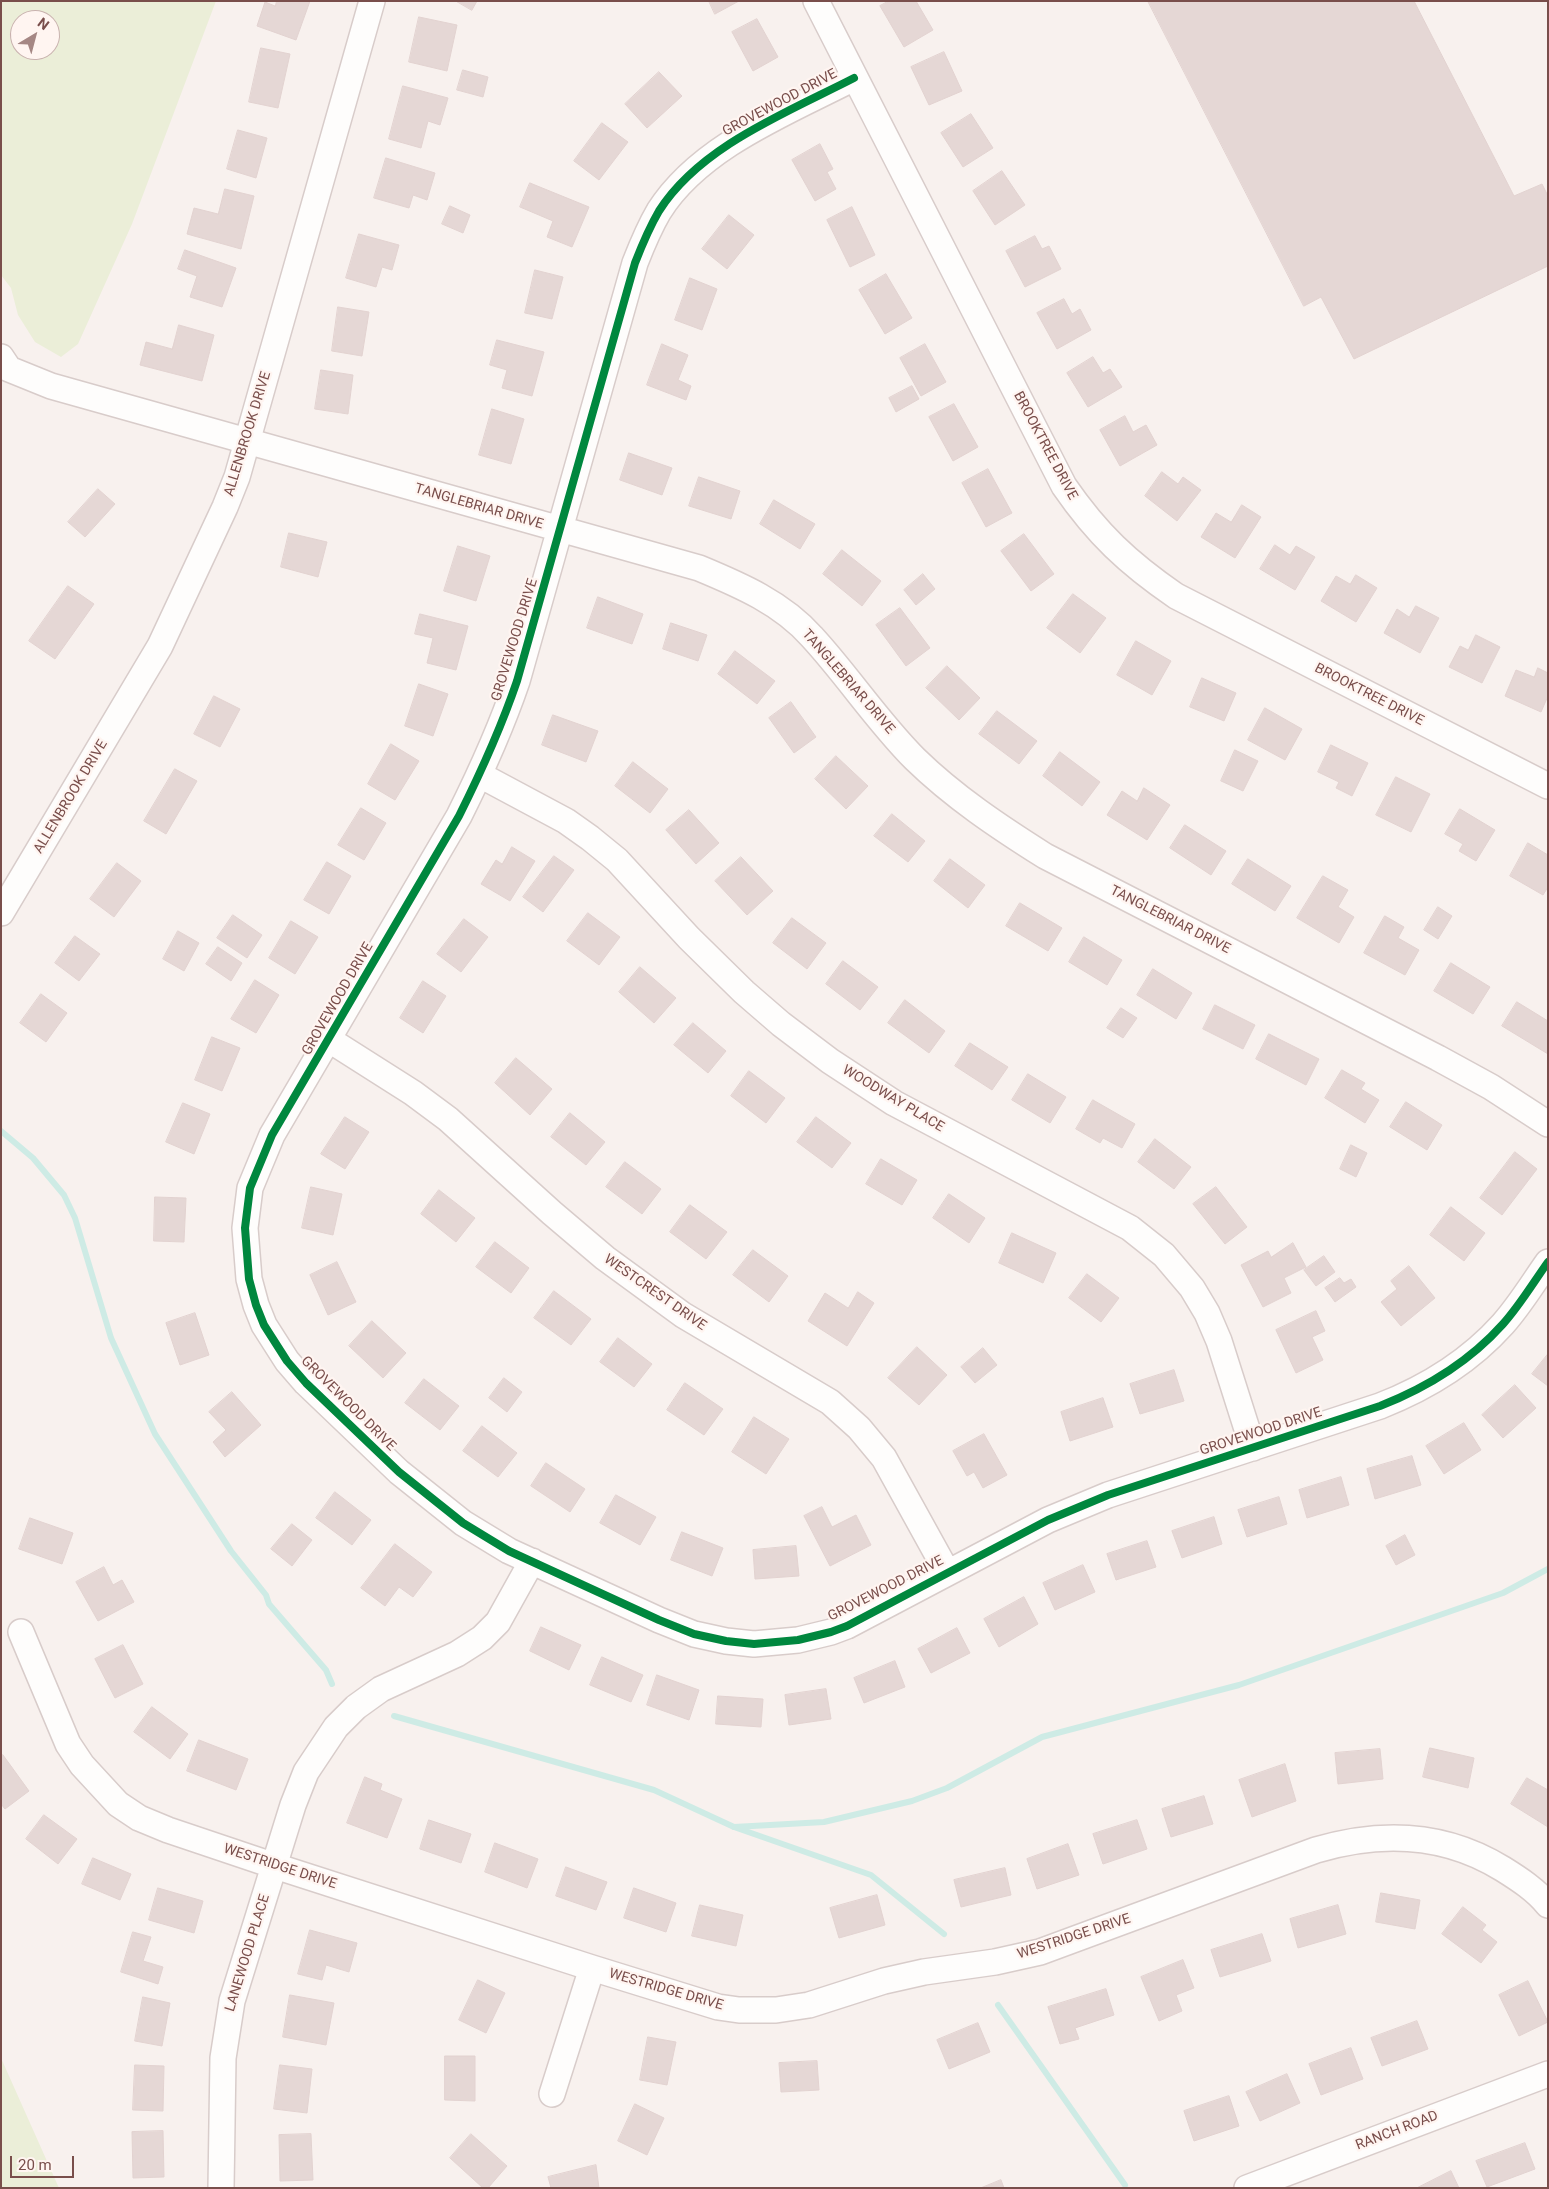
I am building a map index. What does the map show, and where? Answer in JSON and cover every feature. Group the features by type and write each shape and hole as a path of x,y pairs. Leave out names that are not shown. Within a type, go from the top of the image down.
{"street":[{"name":"ALLENBROOK DRIVE","path":"1,913 160,646 225,507 237,477 372,1"},
{"name":"BROOKTREE DRIVE","path":"816,1 1064,486 1081,511 1112,547 1143,573 1176,596 1548,786"},
{"name":"GROVEWOOD DRIVE","path":"854,78 726,145 692,172 658,212 644,238 635,263 517,681 504,720 480,775 459,816 272,1135 250,1188 244,1228 249,1279 264,1325 287,1361 306,1383 399,1472 463,1522 510,1551 659,1620 694,1634 726,1641 754,1644 798,1640 839,1629 1048,1520 1074,1509 1380,1406 1428,1384 1462,1362 1491,1337 1548,1262"},
{"name":"TANGLEBRIAR DRIVE","path":"1,357 9,369 51,386 699,568 739,584 776,606 811,636 875,715 914,758 956,796 999,827 1045,856 1438,1058 1491,1087 1548,1124"},
{"name":"WOODWAY PLACE","path":"480,775 566,821 617,860 689,938 744,992 781,1024 830,1061 894,1103 1130,1228 1164,1255 1192,1288 1207,1313 1219,1342 1253,1448"},
{"name":"WESTCREST DRIVE","path":"328,1039 413,1093 448,1119 605,1258 683,1315 830,1402 859,1428 884,1458 947,1572"},
{"name":"LANEWOOD PLACE","path":"221,2188 223,2067 227,2027 241,1968 293,1805 306,1772 336,1727 356,1708 381,1689 457,1654 482,1638 498,1622 532,1561"},
{"name":"WESTRIDGE DRIVE","path":"21,1632 68,1744 82,1766 118,1804 138,1818 275,1866 718,2007 739,2010 776,2010 809,2005 884,1981 924,1972 995,1962 1040,1952 1316,1850 1343,1842 1372,1838 1415,1837 1441,1842 1465,1850 1492,1862 1519,1879 1548,1905"},
{"path":"552,2094 592,1968"},
{"name":"RANCH ROAD","path":"1247,2188 1548,2074"}],"green space":[{"path":"1,1 216,1 132,224 78,344 61,357 35,342 18,315 11,288 1,275"},
{"path":"1,2058 59,2188 1,2188"}],"building":[{"path":"277,1 310,1 296,40 257,26 265,2 275,6"},
{"path":"456,1 477,1 472,10"},
{"path":"709,1 739,1 715,14"},
{"path":"889,1 916,1 933,30 904,47 880,6"},
{"path":"1148,1 1414,1 1514,196 1542,184 1548,196 1548,266 1354,359 1321,297 1304,306"},
{"path":"419,17 457,25 447,71 409,62"},
{"path":"757,19 778,57 753,71 732,32"},
{"path":"261,48 290,54 278,108 249,102"},
{"path":"944,52 962,91 929,105 911,67"},
{"path":"463,70 488,77 483,97 457,90"},
{"path":"659,72 682,96 647,128 625,104"},
{"path":"403,86 448,98 440,125 428,121 421,148 389,139"},
{"path":"971,114 993,148 963,167 941,133"},
{"path":"602,123 628,142 599,180 574,161"},
{"path":"238,130 267,138 256,178 227,169"},
{"path":"820,144 833,169 827,172 836,189 815,201 792,160"},
{"path":"386,158 435,173 427,200 413,195 409,208 374,198"},
{"path":"1002,171 1025,205 995,225 973,191"},
{"path":"530,183 589,207 572,247 547,237 553,221 520,207"},
{"path":"225,189 254,196 241,249 187,234 194,208 218,214"},
{"path":"450,206 470,215 463,233 442,224"},
{"path":"852,207 875,255 850,267 827,220"},
{"path":"729,215 754,235 727,269 702,249"},
{"path":"359,234 399,245 392,270 382,267 376,287 346,278"},
{"path":"1035,236 1042,249 1049,246 1061,269 1025,287 1006,251"},
{"path":"185,250 236,268 222,307 190,297 197,276 178,269"},
{"path":"535,270 563,277 552,319 525,313"},
{"path":"886,274 912,318 885,334 859,290"},
{"path":"690,278 717,289 702,330 675,320"},
{"path":"1064,299 1072,314 1080,309 1091,330 1057,349 1037,313"},
{"path":"338,307 369,312 362,356 332,351"},
{"path":"179,325 214,335 202,381 140,365 146,342 172,349"},
{"path":"497,340 544,352 532,396 502,388 507,370 490,365"},
{"path":"662,344 688,355 678,380 691,386 686,400 647,385"},
{"path":"925,344 946,382 921,396 900,358"},
{"path":"1093,357 1103,373 1110,369 1122,387 1088,407 1067,373"},
{"path":"321,370 353,375 348,414 315,409"},
{"path":"912,386 919,399 896,412 889,398"},
{"path":"954,404 978,447 953,461 929,417"},
{"path":"492,409 524,419 511,464 479,455"},
{"path":"1125,416 1133,432 1146,425 1157,445 1120,466 1100,430"},
{"path":"629,453 672,468 662,495 620,480"},
{"path":"988,469 1012,513 986,527 962,483"},
{"path":"1162,472 1178,484 1183,477 1201,490 1177,521 1145,496"},
{"path":"699,477 740,491 731,519 689,506"},
{"path":"98,489 115,504 85,537 68,522"},
{"path":"774,500 815,524 800,549 760,524"},
{"path":"1242,505 1261,517 1235,558 1201,537 1216,513 1231,522"},
{"path":"289,533 327,542 318,577 281,567"},
{"path":"1024,534 1054,574 1031,591 1001,551"},
{"path":"1275,545 1290,555 1296,546 1315,557 1295,590 1260,569"},
{"path":"458,546 490,556 476,601 444,591"},
{"path":"842,550 881,581 862,606 823,574"},
{"path":"923,574 935,589 916,605 904,590"},
{"path":"1356,575 1377,588 1356,622 1321,601 1336,576 1350,584"},
{"path":"68,586 94,604 55,659 29,641"},
{"path":"1073,594 1106,618 1080,653 1047,628"},
{"path":"598,597 643,614 632,644 587,628"},
{"path":"1416,606 1439,618 1420,653 1384,633 1397,609 1409,617"},
{"path":"900,608 930,648 906,666 876,625"},
{"path":"420,614 468,626 456,670 427,663 433,638 415,634"},
{"path":"671,623 707,635 698,661 663,649"},
{"path":"1476,635 1500,647 1482,683 1449,667 1460,646 1468,650"},
{"path":"1136,641 1171,661 1152,695 1117,675"},
{"path":"735,651 775,681 757,704 718,674"},
{"path":"947,666 980,698 959,720 926,688"},
{"path":"1538,668 1548,673 1548,696 1541,712 1505,696 1516,670 1534,677"},
{"path":"1202,678 1236,693 1224,721 1190,707"},
{"path":"419,684 448,694 433,736 405,726"},
{"path":"214,696 240,709 220,747 194,734"},
{"path":"791,702 816,737 794,753 769,718"},
{"path":"1265,708 1302,729 1285,760 1248,740"},
{"path":"997,711 1037,741 1019,764 979,734"},
{"path":"553,715 598,731 586,762 542,745"},
{"path":"391,744 419,761 395,800 368,784"},
{"path":"1331,745 1368,763 1352,796 1336,788 1339,782 1318,772"},
{"path":"1235,750 1258,761 1243,791 1221,781"},
{"path":"1060,752 1100,782 1082,806 1043,776"},
{"path":"836,756 868,786 846,809 815,779"},
{"path":"633,762 668,789 650,813 615,786"},
{"path":"175,769 197,781 166,834 144,821"},
{"path":"1396,777 1430,794 1411,832 1376,815"},
{"path":"1144,788 1170,805 1147,840 1107,815 1122,791 1137,801"},
{"path":"361,808 386,823 364,860 338,845"},
{"path":"1460,809 1495,830 1476,861 1459,851 1463,844 1445,834"},
{"path":"689,810 719,843 696,864 666,830"},
{"path":"892,814 925,841 908,862 874,836"},
{"path":"1185,825 1226,851 1211,875 1170,848"},
{"path":"1528,843 1548,855 1548,887 1543,895 1510,876"},
{"path":"512,847 535,861 510,901 481,884 496,860 502,864"},
{"path":"554,856 574,870 543,912 523,897"},
{"path":"741,857 773,891 747,915 715,881"},
{"path":"950,859 985,885 968,908 934,881"},
{"path":"1248,859 1291,886 1275,911 1232,884"},
{"path":"327,862 351,876 329,914 304,900"},
{"path":"117,863 141,881 114,917 90,899"},
{"path":"1323,876 1348,890 1338,907 1354,917 1339,943 1297,918"},
{"path":"1020,903 1062,928 1048,951 1006,926"},
{"path":"1438,907 1452,916 1438,939 1424,930"},
{"path":"588,913 620,937 599,965 567,941"},
{"path":"233,915 262,935 247,958 217,938"},
{"path":"1385,916 1404,927 1398,938 1419,950 1405,975 1364,953"},
{"path":"792,918 826,943 807,969 773,943"},
{"path":"464,919 488,937 461,972 437,954"},
{"path":"291,921 318,937 295,974 269,958"},
{"path":"178,931 199,943 184,971 163,959"},
{"path":"75,936 100,954 79,981 55,963"},
{"path":"1084,937 1122,960 1107,985 1069,962"},
{"path":"218,947 242,963 231,981 206,964"},
{"path":"843,961 878,987 860,1010 826,984"},
{"path":"1451,963 1490,987 1473,1014 1434,991"},
{"path":"640,967 676,998 654,1023 619,992"},
{"path":"1153,969 1192,993 1176,1019 1137,995"},
{"path":"255,980 279,995 256,1033 231,1019"},
{"path":"423,981 446,996 423,1033 400,1018"},
{"path":"41,994 67,1013 46,1042 20,1023"},
{"path":"905,1000 945,1031 929,1053 888,1023"},
{"path":"1517,1002 1548,1021 1548,1054 1502,1026"},
{"path":"1215,1005 1255,1025 1243,1049 1203,1029"},
{"path":"1121,1008 1137,1018 1123,1038 1107,1028"},
{"path":"693,1023 726,1051 708,1073 674,1045"},
{"path":"1269,1034 1319,1059 1306,1085 1256,1059"},
{"path":"212,1037 240,1048 222,1091 195,1080"},
{"path":"970,1043 1008,1067 992,1090 955,1066"},
{"path":"516,1058 552,1089 530,1115 495,1083"},
{"path":"1342,1070 1365,1083 1361,1089 1379,1100 1365,1123 1325,1098"},
{"path":"749,1071 785,1098 766,1123 731,1096"},
{"path":"1028,1074 1066,1097 1050,1123 1012,1100"},
{"path":"1093,1100 1135,1124 1122,1148 1103,1138 1100,1143 1076,1129"},
{"path":"1406,1102 1442,1125 1427,1150 1390,1127"},
{"path":"183,1103 210,1114 194,1154 166,1142"},
{"path":"570,1113 605,1142 586,1165 551,1137"},
{"path":"345,1117 369,1132 345,1169 321,1154"},
{"path":"816,1117 851,1143 832,1168 797,1142"},
{"path":"1155,1139 1191,1167 1174,1189 1138,1162"},
{"path":"1351,1145 1367,1153 1356,1177 1340,1169"},
{"path":"1515,1152 1537,1169 1502,1215 1480,1198"},
{"path":"881,1159 917,1180 902,1205 866,1184"},
{"path":"625,1162 661,1189 642,1214 606,1187"},
{"path":"311,1187 342,1194 333,1235 302,1228"},
{"path":"1216,1187 1247,1227 1225,1244 1193,1204"},
{"path":"439,1190 475,1218 456,1242 421,1214"},
{"path":"949,1194 985,1218 969,1243 933,1218"},
{"path":"155,1197 186,1198 184,1242 154,1241"},
{"path":"690,1205 727,1232 706,1259 670,1232"},
{"path":"1451,1207 1485,1233 1464,1261 1430,1235"},
{"path":"1012,1233 1056,1253 1043,1283 999,1263"},
{"path":"495,1242 529,1268 511,1293 476,1267"},
{"path":"1293,1243 1306,1267 1284,1278 1291,1293 1263,1307 1241,1265 1268,1251 1271,1257"},
{"path":"753,1250 788,1276 769,1302 733,1275"},
{"path":"1324,1256 1335,1272 1316,1286 1304,1270"},
{"path":"337,1262 356,1302 328,1315 310,1275"},
{"path":"1409,1266 1435,1298 1401,1326 1381,1302 1397,1289 1391,1281"},
{"path":"1087,1274 1119,1298 1101,1322 1069,1298"},
{"path":"1340,1278 1344,1283 1351,1279 1356,1287 1335,1302 1325,1288"},
{"path":"554,1291 591,1319 571,1345 534,1318"},
{"path":"858,1292 874,1303 847,1346 808,1321 825,1293 848,1308"},
{"path":"1316,1311 1325,1331 1312,1337 1323,1360 1296,1373 1276,1330"},
{"path":"195,1313 209,1355 180,1365 166,1323"},
{"path":"372,1321 406,1353 383,1378 349,1346"},
{"path":"618,1338 652,1364 634,1387 600,1362"},
{"path":"917,1347 947,1375 919,1405 888,1378"},
{"path":"983,1348 997,1365 975,1383 961,1367"},
{"path":"1548,1354 1548,1386 1532,1374"},
{"path":"1174,1370 1184,1401 1140,1414 1130,1384"},
{"path":"504,1378 522,1392 507,1412 489,1398"},
{"path":"424,1379 459,1406 440,1430 405,1403"},
{"path":"685,1383 723,1409 704,1435 667,1410"},
{"path":"1515,1385 1536,1408 1503,1438 1482,1415"},
{"path":"232,1392 261,1425 225,1457 213,1442 226,1430 209,1412"},
{"path":"1103,1398 1113,1427 1070,1441 1061,1412"},
{"path":"754,1417 789,1439 766,1474 732,1452"},
{"path":"1464,1423 1481,1450 1444,1474 1426,1446"},
{"path":"482,1426 517,1453 498,1477 463,1451"},
{"path":"984,1434 1007,1475 983,1488 974,1472 967,1476 953,1451"},
{"path":"1412,1456 1421,1485 1375,1499 1367,1469"},
{"path":"546,1463 585,1489 570,1512 531,1486"},
{"path":"1341,1477 1349,1505 1307,1518 1299,1490"},
{"path":"335,1492 371,1520 352,1545 316,1518"},
{"path":"616,1495 656,1517 640,1545 600,1523"},
{"path":"1279,1497 1287,1524 1247,1537 1238,1510"},
{"path":"822,1507 832,1527 856,1515 871,1545 830,1566 804,1516"},
{"path":"1214,1517 1222,1544 1182,1558 1172,1531"},
{"path":"30,1518 73,1533 62,1564 19,1549"},
{"path":"292,1524 312,1540 292,1566 271,1549"},
{"path":"682,1532 723,1548 712,1576 671,1560"},
{"path":"1405,1535 1415,1555 1396,1565 1386,1546"},
{"path":"1147,1541 1156,1567 1116,1580 1107,1554"},
{"path":"395,1544 432,1572 413,1597 399,1587 385,1606 361,1588"},
{"path":"796,1546 799,1576 755,1579 753,1550"},
{"path":"1083,1565 1095,1592 1055,1610 1043,1583"},
{"path":"104,1567 113,1585 122,1580 134,1602 98,1621 76,1582"},
{"path":"1024,1597 1038,1624 999,1647 984,1619"},
{"path":"541,1627 581,1645 569,1670 530,1651"},
{"path":"957,1628 970,1653 931,1673 918,1649"},
{"path":"123,1645 143,1684 115,1698 95,1659"},
{"path":"602,1657 643,1675 631,1702 590,1685"},
{"path":"895,1661 905,1687 864,1703 854,1678"},
{"path":"657,1675 699,1690 689,1720 647,1705"},
{"path":"826,1689 831,1719 789,1725 785,1695"},
{"path":"718,1696 763,1699 761,1727 716,1724"},
{"path":"152,1707 188,1734 170,1759 134,1732"},
{"path":"199,1740 248,1759 236,1790 187,1771"},
{"path":"1430,1748 1474,1758 1468,1788 1423,1777"},
{"path":"1380,1749 1383,1779 1338,1784 1335,1753"},
{"path":"3,1755 29,1791 5,1809 1,1804 1,1756"},
{"path":"1285,1764 1296,1801 1252,1817 1239,1780"},
{"path":"365,1777 382,1784 380,1790 402,1799 387,1838 347,1823"},
{"path":"1527,1778 1548,1790 1548,1827 1511,1804"},
{"path":"1204,1796 1213,1824 1171,1837 1162,1809"},
{"path":"44,1815 77,1839 58,1864 26,1839"},
{"path":"429,1820 471,1834 461,1863 420,1849"},
{"path":"1137,1820 1147,1849 1103,1864 1093,1834"},
{"path":"495,1843 538,1859 527,1888 485,1872"},
{"path":"1068,1844 1079,1875 1037,1889 1027,1859"},
{"path":"93,1858 131,1874 120,1900 82,1884"},
{"path":"566,1867 607,1882 596,1910 556,1896"},
{"path":"1005,1868 1011,1895 961,1907 954,1880"},
{"path":"158,1888 203,1901 194,1933 149,1920"},
{"path":"634,1888 676,1903 666,1932 624,1918"},
{"path":"1381,1893 1420,1900 1415,1929 1376,1922"},
{"path":"877,1895 885,1925 839,1938 830,1908"},
{"path":"700,1905 743,1915 736,1946 692,1936"},
{"path":"1338,1905 1346,1934 1298,1948 1290,1919"},
{"path":"1463,1907 1486,1925 1482,1930 1497,1942 1481,1963 1442,1934"},
{"path":"310,1930 357,1943 349,1972 326,1965 322,1980 298,1974"},
{"path":"133,1932 151,1937 143,1961 163,1967 158,1984 121,1972"},
{"path":"1262,1934 1271,1961 1220,1977 1211,1950"},
{"path":"1183,1960 1194,1988 1176,1995 1182,2011 1159,2021 1141,1977"},
{"path":"478,1980 505,1993 486,2033 459,2020"},
{"path":"1528,1981 1548,2022 1519,2036 1499,1995"},
{"path":"1106,1989 1114,2015 1075,2028 1079,2039 1060,2044 1048,2007"},
{"path":"290,1995 334,2003 326,2045 283,2037"},
{"path":"143,1997 170,2003 162,2046 135,2041"},
{"path":"1417,2021 1428,2049 1382,2066 1371,2038"},
{"path":"978,2023 990,2052 949,2069 937,2040"},
{"path":"648,2037 676,2042 667,2085 640,2080"},
{"path":"1351,2048 1363,2079 1321,2095 1309,2064"},
{"path":"445,2056 475,2056 475,2101 445,2100"},
{"path":"817,2061 819,2090 781,2092 779,2063"},
{"path":"135,2065 164,2066 163,2111 133,2110"},
{"path":"280,2065 312,2069 307,2113 274,2109"},
{"path":"1287,2074 1300,2103 1260,2121 1246,2092"},
{"path":"1229,2096 1239,2126 1194,2141 1184,2111"},
{"path":"635,2104 664,2118 647,2155 618,2141"},
{"path":"163,2131 164,2177 133,2178 132,2132"},
{"path":"311,2134 313,2180 280,2181 279,2135"},
{"path":"471,2134 507,2166 488,2188 483,2188 450,2158"},
{"path":"1525,2143 1535,2169 1487,2187 1476,2161"},
{"path":"596,2165 599,2188 551,2188 548,2177"},
{"path":"1451,2171 1459,2188 1417,2188"},
{"path":"1001,2180 1004,2188 981,2188"}],"waterway":[{"path":"1,1131 33,1158 64,1195 75,1218 111,1338 155,1434 231,1551 266,1595 269,1604 326,1670 332,1684"},
{"path":"734,1827 824,1822 912,1801 947,1788 1042,1737 1239,1685 1503,1593 1548,1569"},
{"path":"394,1716 654,1790 734,1827 871,1875 944,1934"},
{"path":"998,2005 1125,2185"}],"cycle path":[{"path":"854,78 774,118 721,149 676,188 659,211 649,230 635,263 517,681 497,733 459,816 272,1135 250,1188 245,1228 249,1279 264,1325 287,1361 306,1383 399,1472 463,1523 509,1551 659,1620 694,1634 726,1641 754,1644 798,1640 847,1626 1048,1520 1108,1495 1380,1406 1414,1391 1461,1362 1490,1338 1515,1309 1548,1262"}]}
